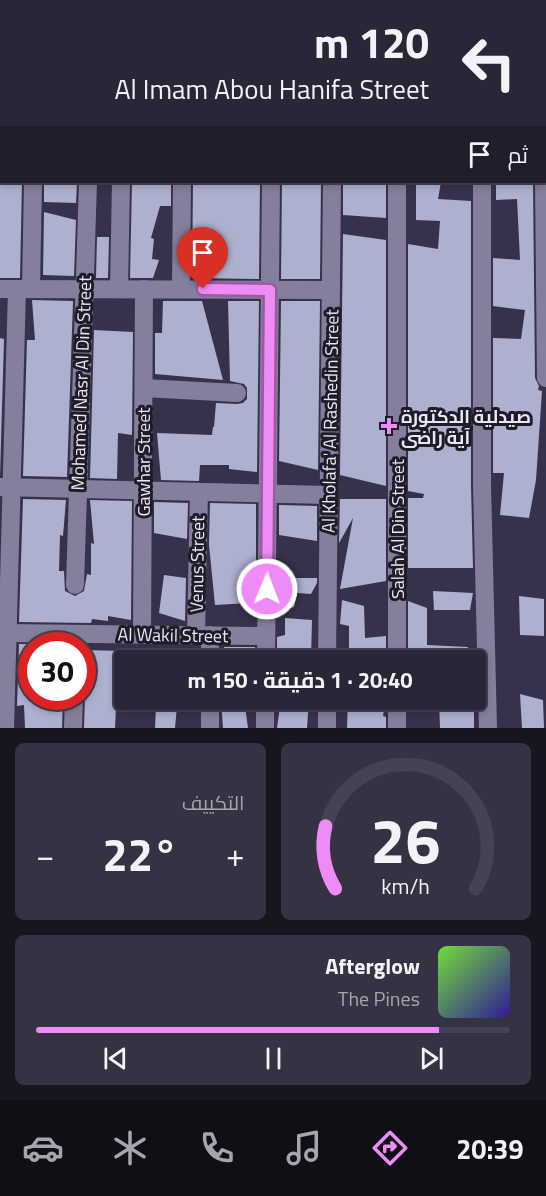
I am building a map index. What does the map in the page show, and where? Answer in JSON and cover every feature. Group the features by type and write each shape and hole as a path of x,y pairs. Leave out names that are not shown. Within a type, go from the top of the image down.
{"street":[{"path":"5,728 8,633 6,488 16,289 33,183"},
{"name":"Mohamed Nasr Al Din Street","path":"75,585 88,183"},
{"path":"119,289 121,183"},
{"path":"181,289 182,183"},
{"path":"266,650 272,183"},
{"name":"Al Kholafa' Al Rashedin Street","path":"327,650 332,183"},
{"name":"Salah Al Din Street","path":"397,183 397,650"},
{"path":"482,183 482,485 488,728"},
{"path":"544,183 546,378"},
{"path":"16,289 331,290"},
{"name":"Gawhar Street","path":"142,635 144,289"},
{"path":"144,388 237,393"},
{"path":"6,488 329,495"},
{"name":"Venus Street","path":"199,492 203,635 207,650"},
{"name":"Al Wakil Street","path":"8,633 18,634"},
{"name":"Al Wakil Street","path":"96,638 142,635 266,636"},
{"path":"73,728 74,710"},
{"path":"210,710 210,728"},
{"path":"265,710 265,728"},
{"path":"327,710 327,728"},
{"path":"397,710 397,728"}],"building":[{"path":"0,183 22,183 20,278 0,278"},
{"path":"44,183 77,183 76,203 44,202"},
{"path":"132,183 171,183 171,206 160,206 151,238 154,239 152,259 159,260 153,278 130,278"},
{"path":"193,183 260,183 259,279 192,278"},
{"path":"282,183 321,183 320,279 281,279"},
{"path":"343,183 386,183 386,218 343,215"},
{"path":"416,183 441,183 438,199 471,201 473,568 408,568 408,498 423,498 424,494 408,491 408,244 438,249 440,221 416,220"},
{"path":"496,183 533,183 535,378 539,386 538,390 542,391 536,480 529,518 500,515 504,473 493,473 493,338 521,339 525,310 493,306 493,258 520,260 517,199 496,200"},
{"path":"44,212 76,220 74,276 43,275"},
{"path":"343,234 386,240 386,486 340,475"},
{"path":"97,237 109,237 108,278 96,278"},
{"path":"32,300 73,301 67,477 23,476 27,340 35,340"},
{"path":"163,301 202,301 223,380 155,374 155,333 162,333"},
{"path":"228,301 259,301 257,472 229,469 229,465 200,465 199,481 161,480 157,433 212,435 216,403 237,404 247,399 247,388 244,384 230,381"},
{"path":"281,301 320,301 318,470 279,461"},
{"path":"94,330 133,332 132,435 118,433 117,479 90,478"},
{"path":"0,338 4,339 0,476"},
{"path":"23,499 66,500 63,536 60,535 59,571 64,571 65,591 75,596 84,591 87,574 91,575 91,543 94,544 90,500 132,501 131,620 108,616 108,621 92,619 91,623 19,622"},
{"path":"340,499 386,499 386,581 340,589 353,518 339,543"},
{"path":"154,502 188,503 187,539 154,533"},
{"path":"210,503 256,504 256,578 249,603 215,605 209,545"},
{"path":"279,505 317,506 317,541 279,535"},
{"path":"164,575 186,578 185,621 159,613"},
{"path":"278,578 317,578 317,583 311,594 297,593 294,607 278,611"},
{"path":"433,591 473,593 470,610 434,610"},
{"path":"519,596 544,599 544,636 520,635"},
{"path":"342,600 364,606 365,638 386,636 386,650 349,650 349,626 340,624"},
{"path":"408,601 427,608 427,645 468,647 467,650 408,650"},
{"path":"285,618 312,620 311,650 277,650 277,637 285,635"},
{"path":"224,647 255,647 255,650 224,650"},
{"path":"96,650 114,651 115,728 84,728 85,710 96,710"},
{"path":"520,694 543,700 544,728 522,728"},
{"path":"24,710 63,710 62,728 25,728"},
{"path":"156,710 177,710 175,728 155,728"},
{"path":"222,710 246,710 248,728 223,728"},
{"path":"279,710 308,710 307,728 277,728"},
{"path":"348,710 384,710 386,728 347,728"},
{"path":"439,710 474,710 474,728 440,728"}],"place":[{"name":"صيدلية الدكتورة آية راضى","path":"389,426"}],"route":[{"path":"203,289 270,290 267,589"}]}
